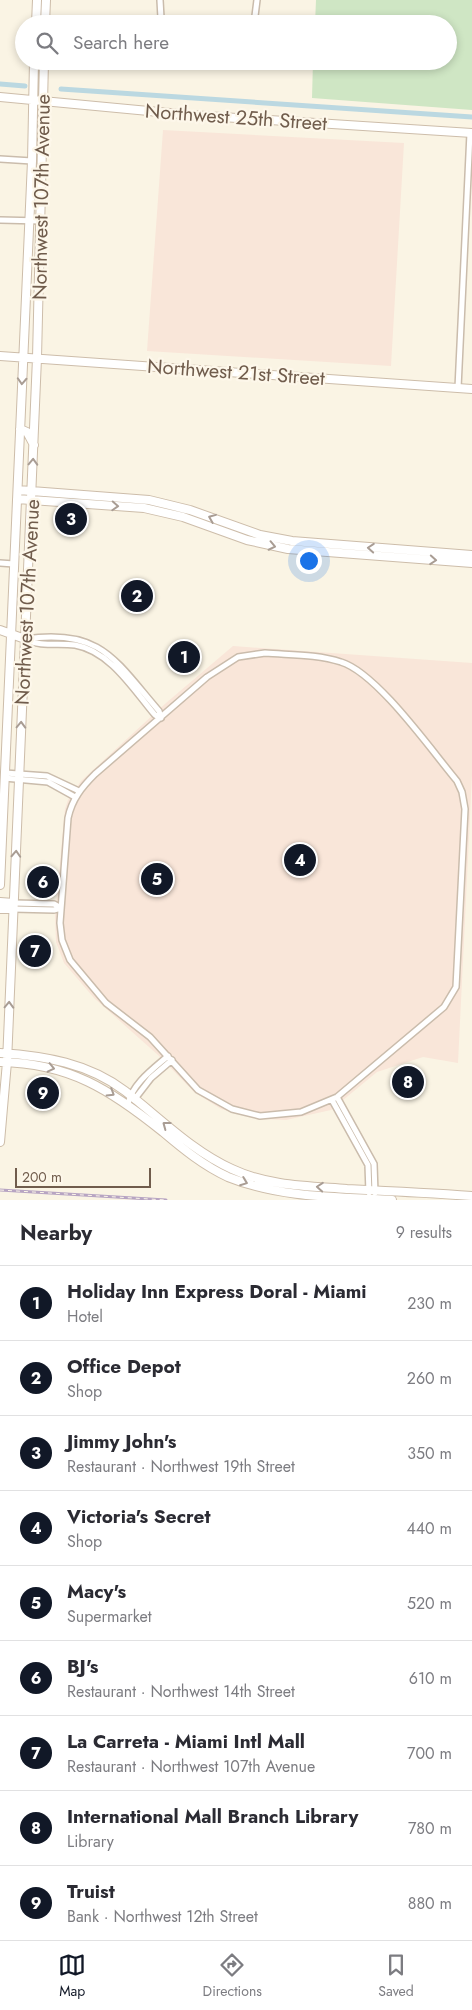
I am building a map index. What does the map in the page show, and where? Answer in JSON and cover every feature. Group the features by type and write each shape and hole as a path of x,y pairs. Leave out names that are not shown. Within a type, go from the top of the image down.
{"main road":[{"path":"36,15 37,0"},
{"path":"45,15 46,0"},
{"name":"Northwest 107th Avenue","path":"0,885 32,161 34,70"},
{"name":"Northwest 107th Avenue","path":"0,1142 13,906 38,358 44,70"},
{"name":"Northwest 25th Street","path":"0,97 191,115 471,133"},
{"name":"Northwest 21st Street","path":"0,356 472,389"},
{"path":"20,429 27,432 34,444"},
{"path":"18,490 149,500 190,510 260,535 292,542 472,555"},
{"path":"17,500 144,508 183,517 256,542 288,549 472,563"},
{"path":"0,630 11,632 25,639"},
{"path":"0,902 13,906"},
{"path":"0,909 13,906"},
{"path":"4,1053 44,1057 66,1062 97,1075 202,1158 228,1176 252,1186 276,1191 392,1200"},
{"path":"3,1062 37,1065 66,1072 130,1100"},
{"path":"202,1158 260,1180 295,1185 472,1196"}],"street":[{"path":"160,0 160,15"},
{"path":"255,15 257,0"},
{"path":"458,388 471,133"},
{"path":"0,159 32,161"},
{"path":"0,220 41,221"},
{"path":"0,563 14,564"},
{"path":"25,639 76,640 101,648 119,664 159,711 161,718"},
{"path":"265,654 329,659 356,668 370,680 430,748 457,781 462,792 465,816 456,987 454,993 435,1017 332,1100 301,1112 260,1116 232,1109 198,1090 150,1037 106,1003 72,962 62,938 61,908 68,821 75,797 95,774 161,718 207,677 238,657 265,654"},
{"path":"4,772 19,777 48,782 75,797"},
{"path":"19,777 54,778 79,791"},
{"path":"13,906 54,904 61,908"},
{"path":"130,1100 170,1058"},
{"path":"337,1097 374,1164 372,1199"},
{"path":"332,1100 365,1159 372,1190"}],"shaded area":[{"path":"163,130 404,143 391,366 147,351"},
{"path":"233,646 472,663 472,775 458,1063 423,1057 377,1072 331,1110 286,1120 263,1119 221,1109 194,1092 158,1055 94,998 64,963 56,942 55,916 65,809 68,800 81,781 166,703"}],"green space":[{"path":"316,0 472,0 472,110 312,98 313,70 457,70 457,15 315,15"}],"waterway":[{"path":"0,84 25,86"},
{"path":"61,89 472,117"}],"railway":[{"path":"0,1190 166,1200"}],"place":[{"name":"Jimmy John's","path":"71,519"},
{"name":"Office Depot","path":"137,596"},
{"name":"Holiday Inn Express Doral - Miami","path":"184,657"},
{"name":"Victoria's Secret","path":"300,860"},
{"name":"Macy's","path":"157,879"},
{"name":"BJ's","path":"43,882"},
{"name":"La Carreta - Miami Intl Mall","path":"35,951"},
{"name":"International Mall Branch Library","path":"408,1082"},
{"name":"Truist","path":"43,1093"}]}
